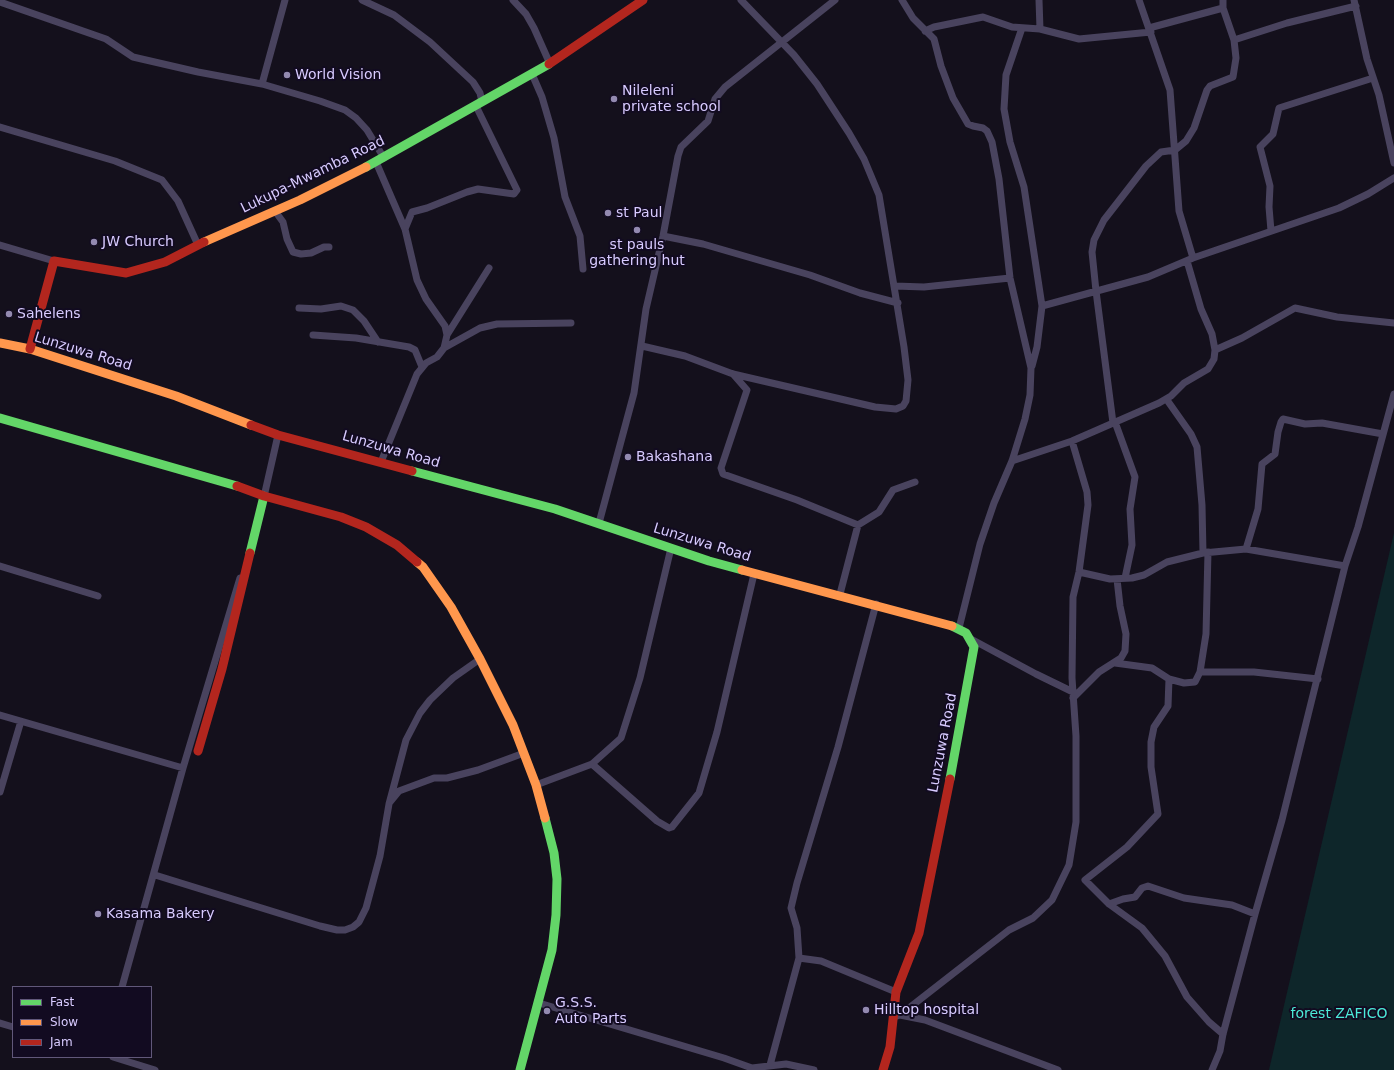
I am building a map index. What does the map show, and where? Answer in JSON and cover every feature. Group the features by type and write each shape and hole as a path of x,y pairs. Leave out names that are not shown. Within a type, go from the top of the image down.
{"street":[{"path":"262,84 285,0"},
{"path":"362,0 394,15 430,42 473,82 480,93 479,104 517,191 514,194 478,190 467,192 427,208 414,211 405,229"},
{"path":"514,0 526,14 534,28 550,64"},
{"name":"Lukupa-Mwamba Road","path":"54,261 126,273 145,269 165,262 198,245 300,200 380,160 550,64 643,0"},
{"path":"642,346 685,356 733,374 875,407 896,410 903,406 906,401 908,390 898,303 879,195 864,159 817,84 794,55 780,42 742,0"},
{"path":"599,523 634,393 642,346 646,309 664,236 674,168 681,147 708,121 715,99 720,92 780,42 835,0"},
{"path":"902,0 925,31 934,39 941,66 953,98 968,124 983,128 987,131 992,142 999,179 1010,278 1031,368"},
{"path":"1039,0 1040,29"},
{"path":"1012,461 1072,441 1166,400 1184,383 1208,369 1214,359 1215,350 1212,334 1201,309 1179,210 1172,100 1139,0"},
{"path":"1073,695 1099,672 1121,658 1125,651 1126,645 1121,579 1132,545 1130,509 1135,477 1110,411 1105,350 1096,292 1092,252 1097,232 1146,166 1164,150 1175,150 1186,141 1194,128 1207,90 1210,86 1233,77 1236,58 1234,40 1223,8 1223,0"},
{"path":"0,2 106,38 133,57 198,72 262,84 345,110 356,118 368,130 405,229 417,280 426,299 444,326 447,335"},
{"path":"1234,40 1355,3 1373,78 1379,95 1394,163"},
{"path":"925,31 934,27 983,18 990,21 1022,28 1040,29 1079,39 1150,30 1223,8"},
{"path":"959,628 980,544 994,503 1012,461 1030,395 1031,368 1037,347 1042,306 1024,187 1018,162 1010,142 1004,109 1006,75 1022,28"},
{"path":"532,74 542,97 554,138 565,197 580,236 583,269"},
{"path":"1271,231 1269,179 1260,147 1272,134 1279,108 1373,78"},
{"path":"0,127 115,161 162,180 178,201 198,245"},
{"path":"1042,306 1148,277 1190,259 1339,208 1368,194 1394,178"},
{"path":"274,211 283,222 287,238 293,252 301,254 310,253 329,247"},
{"path":"664,236 702,244 810,275 860,294 898,303"},
{"path":"0,245 54,261 30,349"},
{"path":"444,348 447,335 489,268"},
{"path":"895,286 924,287 1010,278"},
{"path":"299,308 321,309 341,306 353,310 364,321 378,342"},
{"path":"1215,350 1242,338 1295,308 1337,317 1394,323"},
{"path":"381,462 417,374 422,367 437,357 444,348 480,328 497,324 571,324"},
{"path":"313,335 409,347 415,350 422,367"},
{"name":"Lunzuwa Road","path":"0,343 30,349 176,396 278,435 599,523 709,561 754,574 840,594 959,628 971,639 974,647 973,655 935,859 919,933 896,992 896,1016 884,1070"},
{"path":"733,374 747,390 721,468 723,474 797,500 858,525"},
{"path":"1212,1070 1220,1051 1223,1034 1255,914 1282,820 1345,566 1358,527 1394,394"},
{"path":"1114,663 1152,668 1170,679 1191,683 1198,678 1200,672 1207,618 1205,553 1197,447 1191,434 1166,400"},
{"path":"0,418 222,481 264,496 341,518 366,527 397,545 423,567 451,607 480,659 524,753 536,785 554,853 557,880 556,915 552,950 520,1070"},
{"path":"1246,549 1258,509 1262,464 1275,454 1279,427 1283,419 1306,424 1322,423 1383,434"},
{"path":"198,751 222,669 278,435"},
{"path":"896,1016 932,992 1009,930 1033,918 1052,900 1072,854 1076,822 1073,695 1073,597 1088,505 1087,492 1072,441"},
{"path":"840,594 858,525 879,512 893,490 915,482"},
{"path":"122,986 154,875 182,768 264,496"},
{"path":"536,785 592,764 614,746 621,738 640,678 671,548"},
{"path":"1078,572 1121,579 1144,574 1167,562 1205,553 1246,549 1273,555 1345,566"},
{"path":"0,566 98,596"},
{"path":"592,764 658,821 669,828 672,827 699,793 717,732 754,574"},
{"path":"770,1065 800,958 797,928 791,908 797,883 838,747 876,604"},
{"path":"971,639 1073,695"},
{"path":"154,875 320,926 345,930 359,922 366,908 380,856 389,804 403,745 420,713 430,700 453,678 480,659"},
{"path":"1200,672 1254,672 1318,679"},
{"path":"1170,679 1168,706 1154,727 1151,742 1151,767 1158,814 1127,846 1085,880 1109,904 1142,928 1165,956 1187,997 1209,1022 1223,1034"},
{"path":"0,715 182,768"},
{"path":"0,792 21,721"},
{"path":"389,804 399,790 434,778 447,778 478,770 524,753"},
{"path":"1109,904 1135,896 1142,888 1148,886 1184,898 1232,905 1255,914"},
{"path":"800,958 821,961 896,992"},
{"path":"539,1003 724,1058 745,1067 752,1068 770,1065 796,1065 814,1070"},
{"path":"896,1016 925,1020 1058,1070"},
{"path":"0,1023 12,1027"},
{"path":"116,1058 155,1070"}],"green space":[{"name":"forest ZAFICO","path":"1394,533 1394,1070 1269,1070"}],"traffic: fast":[{"path":"366,167 549,64"},
{"path":"0,418 237,486"},
{"path":"412,471 555,509 709,561 742,570"},
{"path":"250,553 264,496"},
{"path":"950,779 974,647 966,633 952,626"},
{"path":"520,1070 552,950 556,915 557,879 554,853 545,818"}],"traffic: slow":[{"path":"204,242 300,200 366,167"},
{"path":"0,343 30,349 176,396 251,425"},
{"path":"417,562 423,567 451,607 480,659 513,725 536,785 545,818"},
{"path":"742,570 952,626"}],"traffic: jam":[{"path":"549,64 643,0"},
{"path":"30,349 54,261 126,273 165,262 204,242"},
{"path":"251,425 278,435 412,471"},
{"path":"237,486 264,496 341,517 366,527 397,545 417,562"},
{"path":"198,751 222,669 250,553"},
{"path":"883,1070 890,1047 896,992 919,933 950,779"}],"place":[{"name":"World Vision","path":"287,75"},
{"name":"Nileleni private school","path":"614,99"},
{"name":"st Paul","path":"608,213"},
{"name":"st pauls gathering hut","path":"637,230"},
{"name":"JW Church","path":"94,242"},
{"name":"Sahelens","path":"9,314"},
{"name":"Bakashana","path":"628,457"},
{"name":"Kasama Bakery","path":"98,914"},
{"name":"Hilltop hospital","path":"866,1010"},
{"name":"G.S.S. Auto Parts","path":"547,1011"}]}
